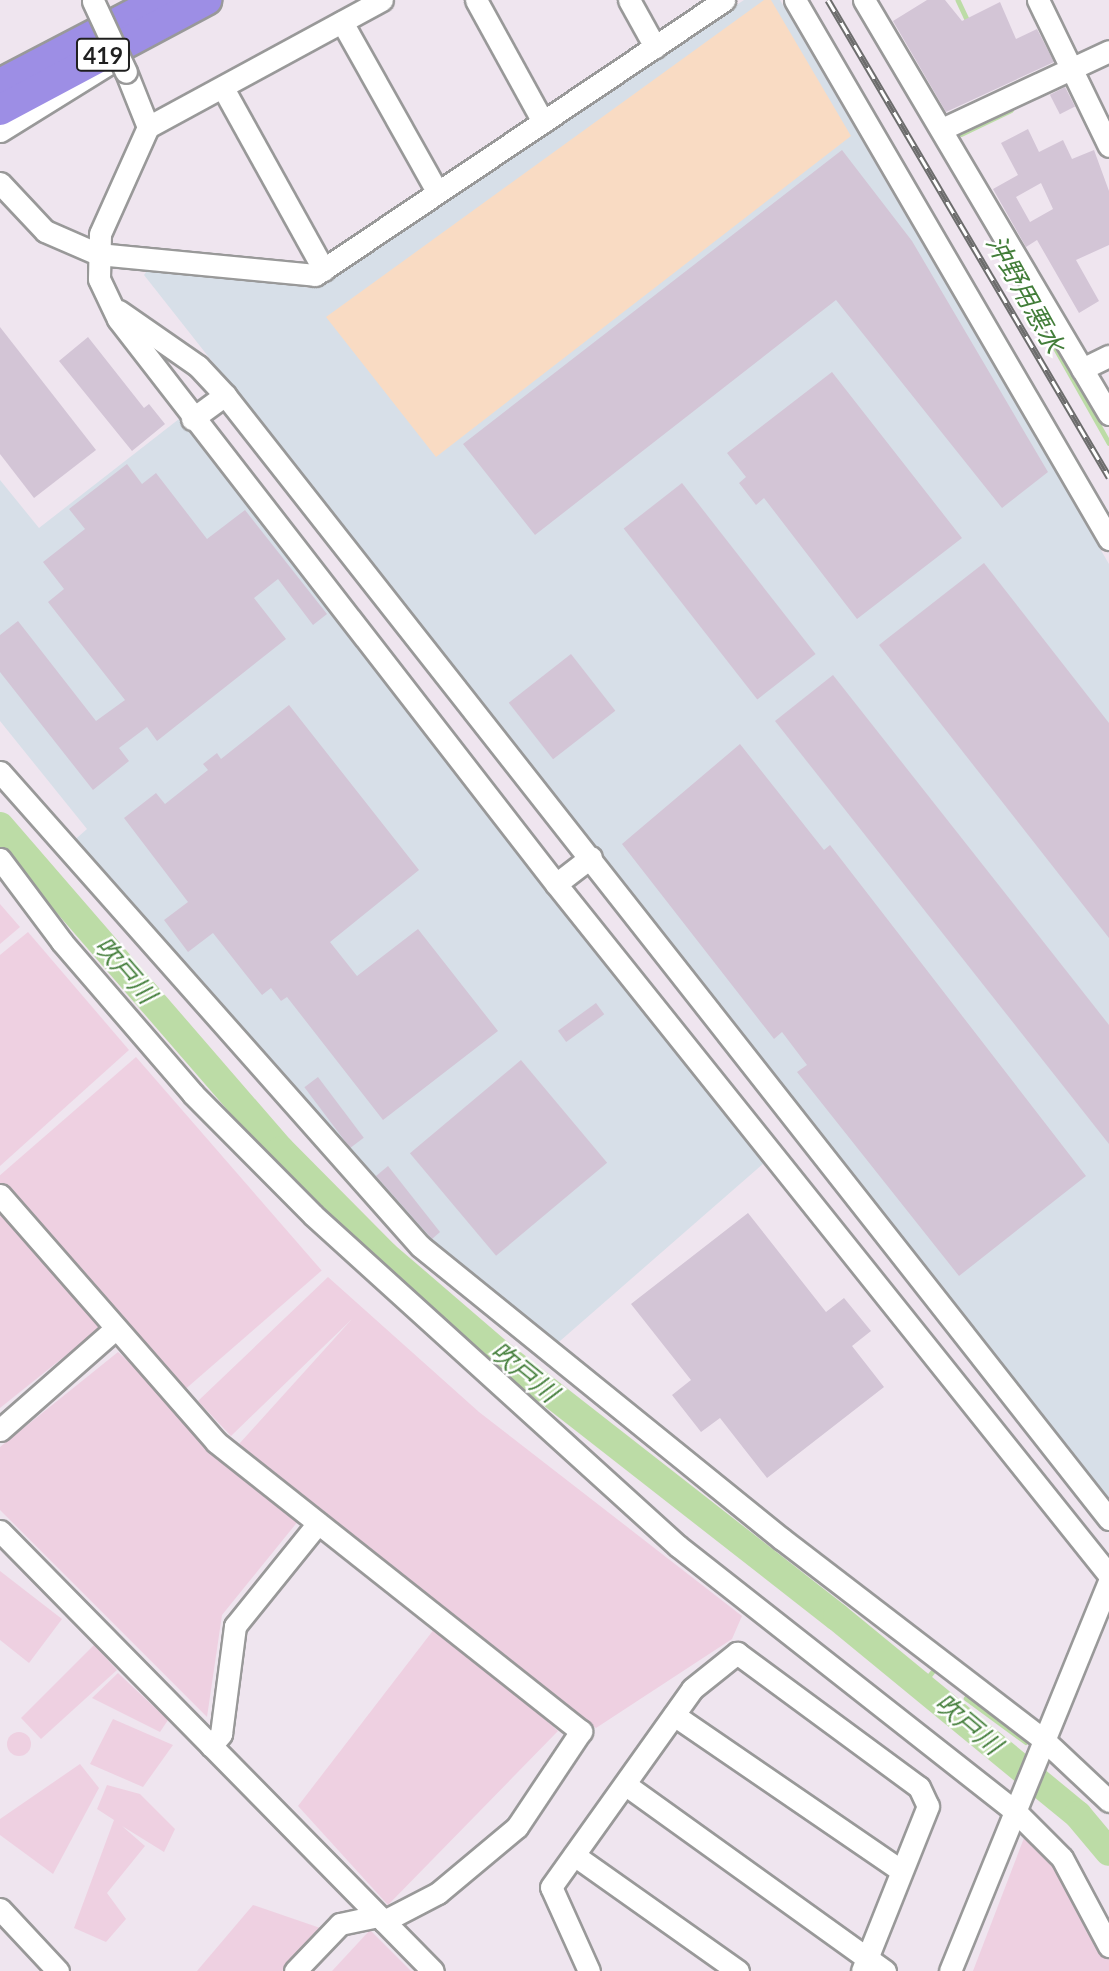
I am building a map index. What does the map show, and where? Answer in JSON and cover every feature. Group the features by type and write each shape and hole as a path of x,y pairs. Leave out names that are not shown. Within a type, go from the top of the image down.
{"highway":[{"name":"419","path":"0,84 164,11 206,0"},
{"name":"419","path":"0,110 164,11"}],"street":[{"path":"93,0 148,127"},
{"path":"0,70 139,0"},
{"path":"382,0 148,127 103,225 98,254 99,279 111,306 192,419 556,884 1109,1575"},
{"path":"476,0 542,122"},
{"path":"629,0 655,47"},
{"path":"0,183 45,231 98,254 306,276 324,270 437,191 724,0"},
{"path":"795,0 1109,539"},
{"path":"864,0 1109,414"},
{"path":"1038,0 1109,146"},
{"path":"0,131 79,86 164,11"},
{"path":"342,22 437,191"},
{"path":"942,129 1109,51"},
{"path":"223,88 324,270"},
{"path":"111,306 198,366 225,395 1109,1519"},
{"path":"1082,369 1109,356"},
{"path":"192,419 225,395"},
{"path":"0,772 420,1246 662,1444 1044,1740 1109,1801"},
{"path":"556,884 590,857"},
{"path":"0,859 62,942 193,1094 313,1215 677,1546 1015,1811 1062,1858 1109,1946"},
{"path":"0,1195 216,1442 580,1731 517,1827 438,1893 381,1919 340,1924 295,1971"},
{"path":"0,1430 116,1328"},
{"path":"211,1746 221,1734 236,1626 318,1523"},
{"path":"0,1531 433,1971"},
{"path":"950,1971 1109,1581"},
{"path":"589,1971 552,1897 551,1887 692,1689 737,1653 919,1787 928,1805 864,1965"},
{"path":"674,1715 900,1870"},
{"path":"626,1785 864,1965 885,1971"},
{"path":"574,1855 738,1971"},
{"path":"0,1909 58,1971"},
{"path":"0,1921 45,1971"}],"shaded area":[{"path":"744,0 780,0 1109,564 1109,1498 144,275 149,268 312,288"},
{"path":"764,0 771,0 851,136 436,457 326,317"},
{"path":"179,419 764,1163 552,1348 421,1239 70,844 87,829 0,721 0,480 39,528"},
{"path":"0,904 20,927 0,944"},
{"path":"28,932 129,1050 0,1166 0,955"},
{"path":"136,1057 322,1271 182,1392 0,1183 0,1175"},
{"path":"0,1207 105,1324 0,1408"},
{"path":"328,1277 479,1412 742,1616 732,1639 596,1728 239,1444 352,1319 231,1436 198,1401"},
{"path":"118,1352 299,1520 222,1615 207,1717 0,1510 0,1447"},
{"path":"0,1571 62,1619 29,1663 0,1640"},
{"path":"438,1624 558,1731 388,1905 298,1806"},
{"path":"94,1645 117,1670 41,1739 21,1718"},
{"path":"118,1673 168,1720 160,1732 92,1698"},
{"path":"113,1719 173,1745 143,1787 90,1764"},
{"path":"19,1732 28,1735 31,1744 28,1753 19,1756 10,1753 7,1744 10,1735"},
{"path":"80,1764 99,1788 53,1874 0,1835 0,1819"},
{"path":"107,1785 140,1794 175,1829 164,1852 122,1826 145,1846 107,1893 126,1919 106,1942 74,1928 114,1820 97,1809"},
{"path":"1024,1838 1057,1862 1109,1948 1109,1971 973,1971"},
{"path":"253,1905 326,1930 282,1971 197,1971"},
{"path":"370,1930 411,1971 332,1971"}],"building":[{"path":"927,0 945,0 962,21 1000,2 1016,39 1037,29 1054,62 946,112 893,21"},
{"path":"1065,87 1075,107 1060,114 1050,95"},
{"path":"1028,129 1039,152 1063,140 1072,159 1094,150 1109,191 1109,245 1076,260 1099,301 1079,313 1037,240 1026,247 993,189 1018,175 1001,143","holes":["1041,183 1053,209 1030,222 1016,197"]},
{"path":"842,150 912,241 1048,472 1002,508 836,300 535,535 463,444"},
{"path":"0,327 96,450 34,498 0,454"},
{"path":"88,337 144,408 149,404 165,424 132,451 59,361"},
{"path":"832,372 962,538 857,619 764,498 756,505 739,483 746,477 727,453"},
{"path":"127,464 142,484 156,473 207,539 245,510 327,614 313,625 278,579 254,598 286,639 157,741 147,727 119,748 129,761 93,790 0,672 0,635 18,621 96,721 125,700 48,602 64,589 43,562 85,529 69,509"},
{"path":"682,483 816,654 757,700 624,529"},
{"path":"984,563 1109,723 1109,938 879,645"},
{"path":"571,654 615,711 553,759 509,703"},
{"path":"833,675 1109,1025 1109,1144 775,721"},
{"path":"289,705 419,870 330,942 357,976 418,929 498,1031 383,1120 287,997 281,1001 271,988 262,995 213,933 188,952 164,920 188,902 124,818 156,793 165,804 208,770 203,764 217,753 221,759"},
{"path":"740,744 824,850 830,845 1086,1176 959,1276 797,1072 807,1065 782,1032 774,1039 622,844"},
{"path":"596,1003 604,1014 566,1042 558,1031"},
{"path":"521,1060 607,1163 496,1256 410,1153"},
{"path":"318,1077 364,1138 350,1148 304,1087"},
{"path":"388,1166 440,1232 432,1239 376,1176"},
{"path":"748,1213 826,1312 844,1298 871,1331 852,1346 884,1387 767,1478 720,1418 701,1432 672,1395 691,1380 631,1304"}],"waterway":[{"name":"沖野用悪水","path":"958,0 968,21"},
{"name":"沖野用悪水","path":"961,134 1011,110"},
{"name":"沖野用悪水","path":"1013,273 1109,443"},
{"name":"吹戸川","path":"0,826 281,1150 385,1255 499,1353 837,1617 1078,1815 1109,1852"},
{"name":"沖野用悪水","path":"920,1687 932,1672"},
{"name":"沖野用悪水","path":"966,1698 1026,1742"}],"railway":[{"path":"828,0 1109,477"}]}
